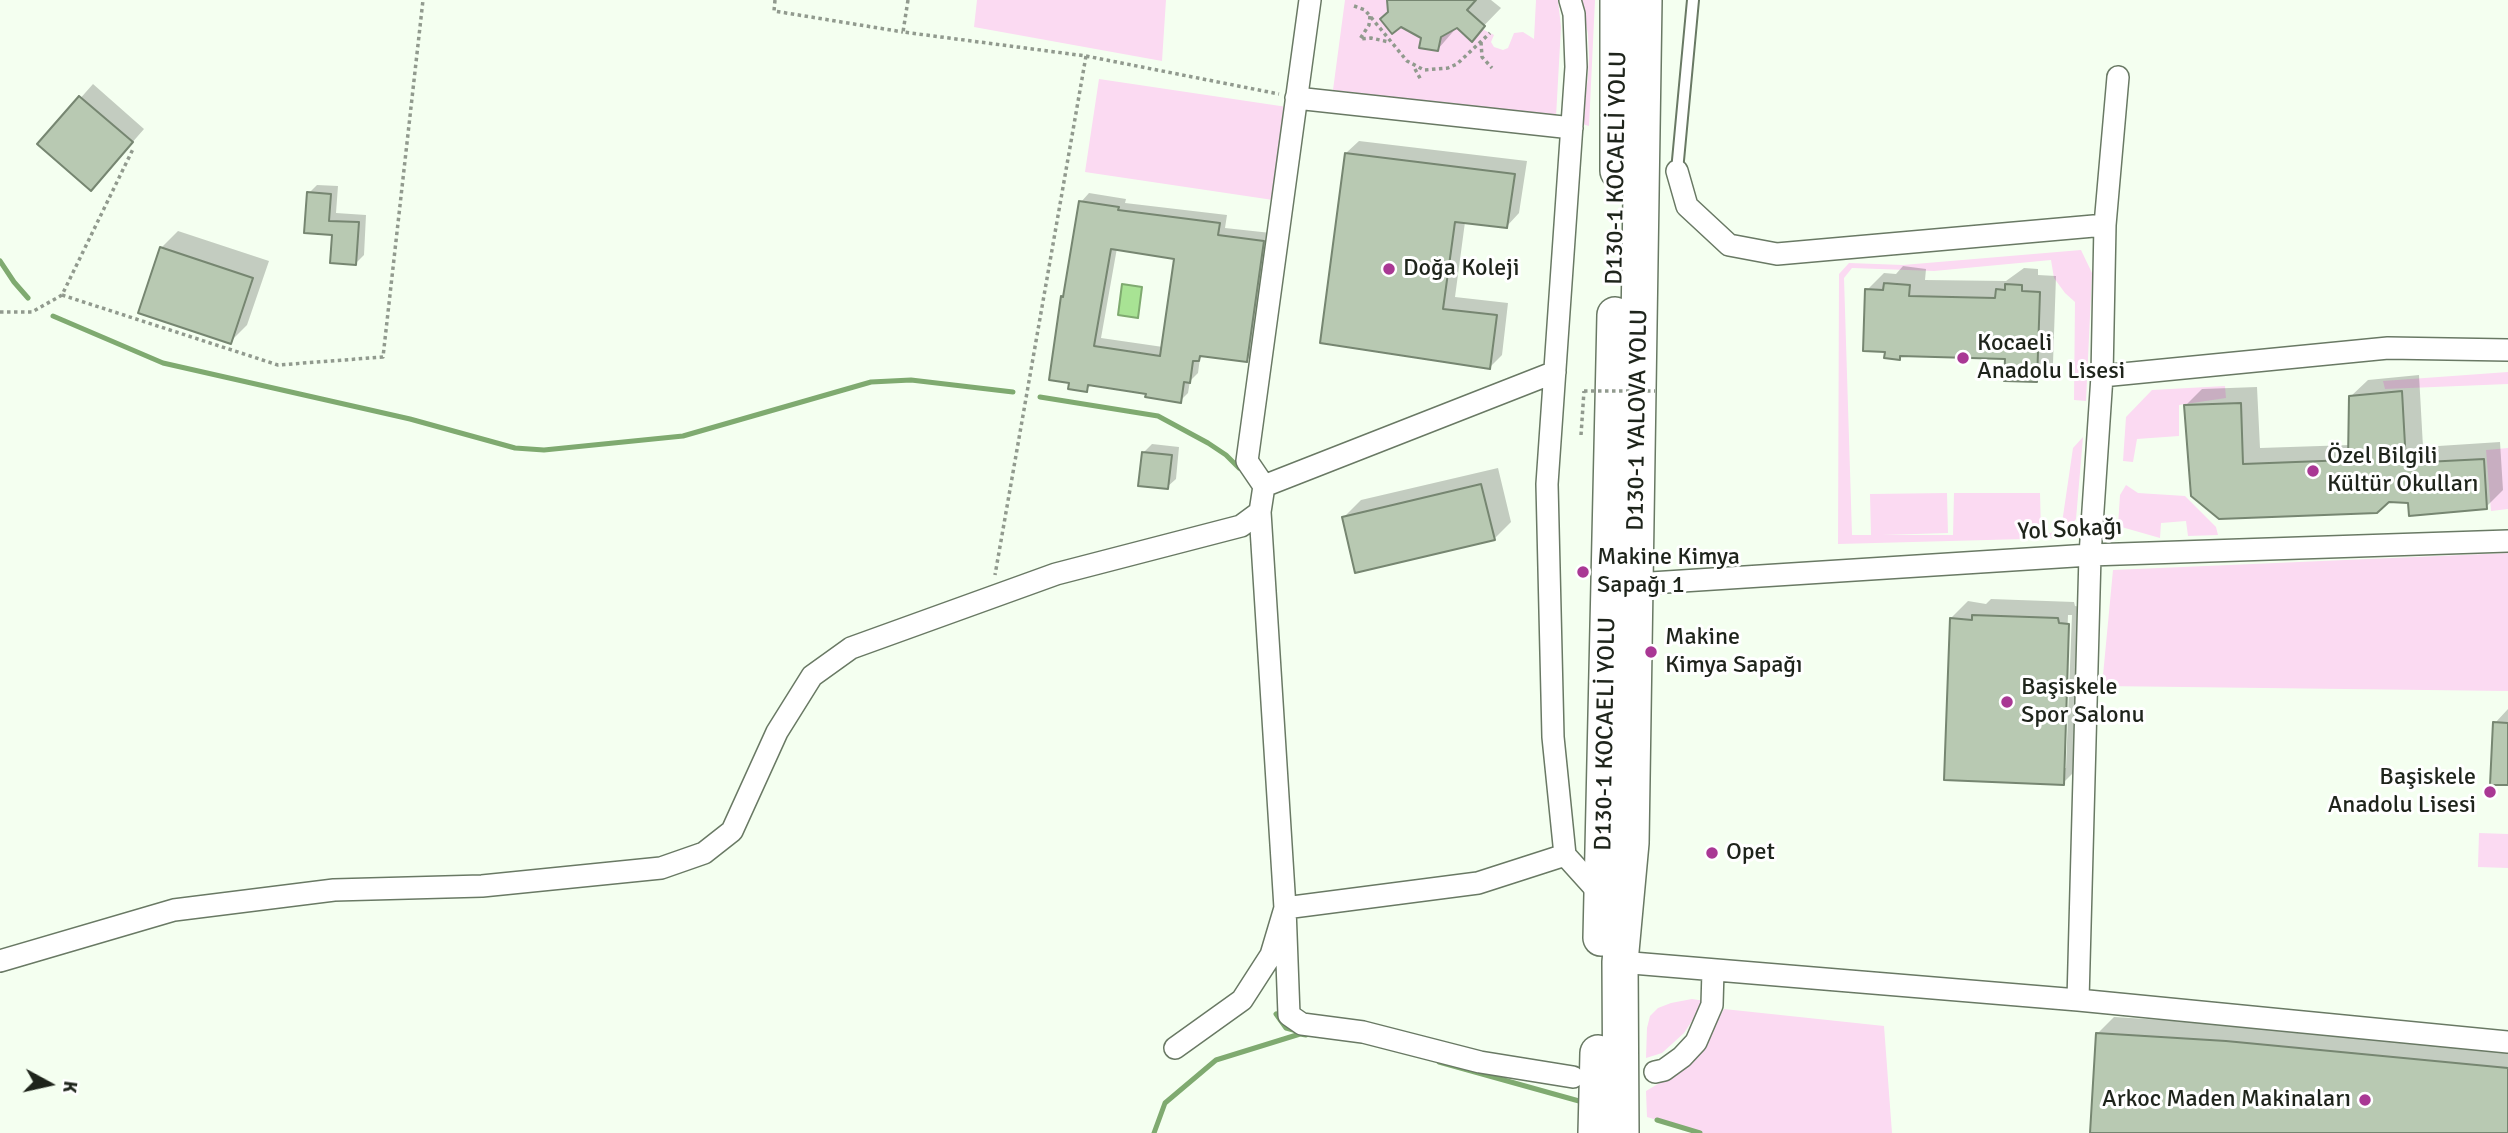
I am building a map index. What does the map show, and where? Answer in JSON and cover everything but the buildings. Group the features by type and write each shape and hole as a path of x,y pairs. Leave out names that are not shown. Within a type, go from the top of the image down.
{"highway":[{"name":"D130-1 KOCAELİ YOLU","path":"1596,1133 1618,195 1618,0"},
{"name":"D130-1 YALOVA YOLU","path":"1621,1133 1620,962 1631,843 1644,0"}],"street":[{"path":"1310,0 1247,461 1264,486 1260,512 1285,908 1289,1015 1302,1024 1363,1032 1480,1062 1573,1077"},
{"path":"1570,0 1574,14 1576,67 1547,484 1553,737 1565,855 1602,896"},
{"path":"2077,1000 2090,555 2102,376 2105,225 2118,77"},
{"path":"1296,98 1573,128"},
{"path":"1677,171 1687,206 1729,245 1777,254 2105,225"},
{"path":"2102,376 2388,348 2508,350"},
{"path":"1264,486 1555,372"},
{"path":"0,961 174,910 334,890 482,886 633,870 660,867 704,853 732,831 777,732 812,676 850,648 1056,574 1241,526 1260,512"},
{"name":"Yol Sokağı","path":"1635,584 2090,555 2508,541"},
{"path":"1285,908 1478,883 1565,855"},
{"path":"1175,1048 1242,1000 1270,955 1285,908"},
{"path":"1620,962 2077,1000 2508,1042"},
{"path":"1655,1072 1664,1070 1682,1057 1696,1042 1712,1005 1713,970"}],"lane":[{"path":"1677,171 1693,0"}],"path":[{"path":"62,295 278,365 383,357 423,0"},
{"path":"775,0 774,10 903,32 1086,55 1296,98"},
{"path":"903,32 908,0"},
{"path":"1354,6 1361,7 1370,15 1413,66 1421,80"},
{"path":"1370,15 1369,25 1360,39 1391,42"},
{"path":"1413,66 1424,70 1448,68 1457,64 1490,33"},
{"path":"1481,42 1482,57 1492,68"},
{"path":"992,596 1086,55"},
{"path":"0,312 32,312 62,295 132,149"},
{"path":"1581,435 1584,391 1655,391"}],"shaded area":[{"path":"977,0 1166,0 1162,61 974,27"},
{"path":"1345,0 1457,0 1470,23 1494,35 1491,42 1494,47 1503,50 1508,48 1514,33 1523,32 1534,39 1536,0 1558,0 1561,27 1556,117 1333,90"},
{"path":"1581,0 1595,0 1589,126 1582,124 1589,57 1588,34"},
{"path":"1099,79 1287,107 1273,200 1085,172"},
{"path":"2081,250 2092,273 2086,401 2074,400 2075,302 2054,278 2051,260 1934,271 1852,268 1844,278 1852,535 1871,535 1870,494 1947,493 1948,533 1882,535 1953,535 1954,493 2040,493 2041,533 2051,533 2062,523 2073,448 2083,437 2076,519 2062,538 1838,544 1839,274 1849,263 1903,265"},
{"path":"1122,284 1142,287 1138,318 1118,315"},
{"path":"2508,372 2508,384 2385,389 2383,381"},
{"path":"2225,386 2226,398 2179,405 2179,436 2137,439 2133,462 2123,461 2126,417 2152,390"},
{"path":"2508,448 2508,509 2491,511 2486,450"},
{"path":"2126,485 2138,493 2185,496 2216,527 2218,535 2188,536 2186,521 2161,523 2160,538 2118,526 2120,495"},
{"path":"2508,553 2508,691 2102,686 2113,570"},
{"path":"2479,833 2508,834 2508,868 2478,867"},
{"path":"1692,999 1705,1001 1684,1033 1662,1053 1646,1058 1650,1016 1658,1008"},
{"path":"1724,1009 1884,1026 1892,1133 1700,1133 1647,1117 1646,1091 1680,1071 1704,1044"}],"waterway":[{"path":"0,261 28,298"},
{"path":"53,316 163,363 410,419 515,448 544,450 683,436 871,382 911,380 1013,392"},
{"path":"1040,397 1158,416 1208,443 1239,468"},
{"path":"1276,1014 1286,1028 1297,1031"},
{"path":"1154,1133 1165,1103 1216,1060 1300,1034 1306,1035"},
{"path":"1439,1062 1579,1101"},
{"path":"1657,1120 1700,1133"}],"place":[{"name":"Doğa Koleji","path":"1389,269"},
{"name":"Kocaeli Anadolu Lisesi","path":"1963,358"},
{"name":"Özel Bilgili Kültür Okulları","path":"2313,471"},
{"name":"Makine Kimya Sapağı 1","path":"1583,572"},
{"name":"Makine Kimya Sapağı","path":"1651,652"},
{"name":"Başiskele Spor Salonu","path":"2007,702"},
{"name":"Başiskele Anadolu Lisesi","path":"2490,792"},
{"name":"Opet","path":"1712,853"},
{"name":"Arkoc Maden Makinaları","path":"2365,1100"}]}
